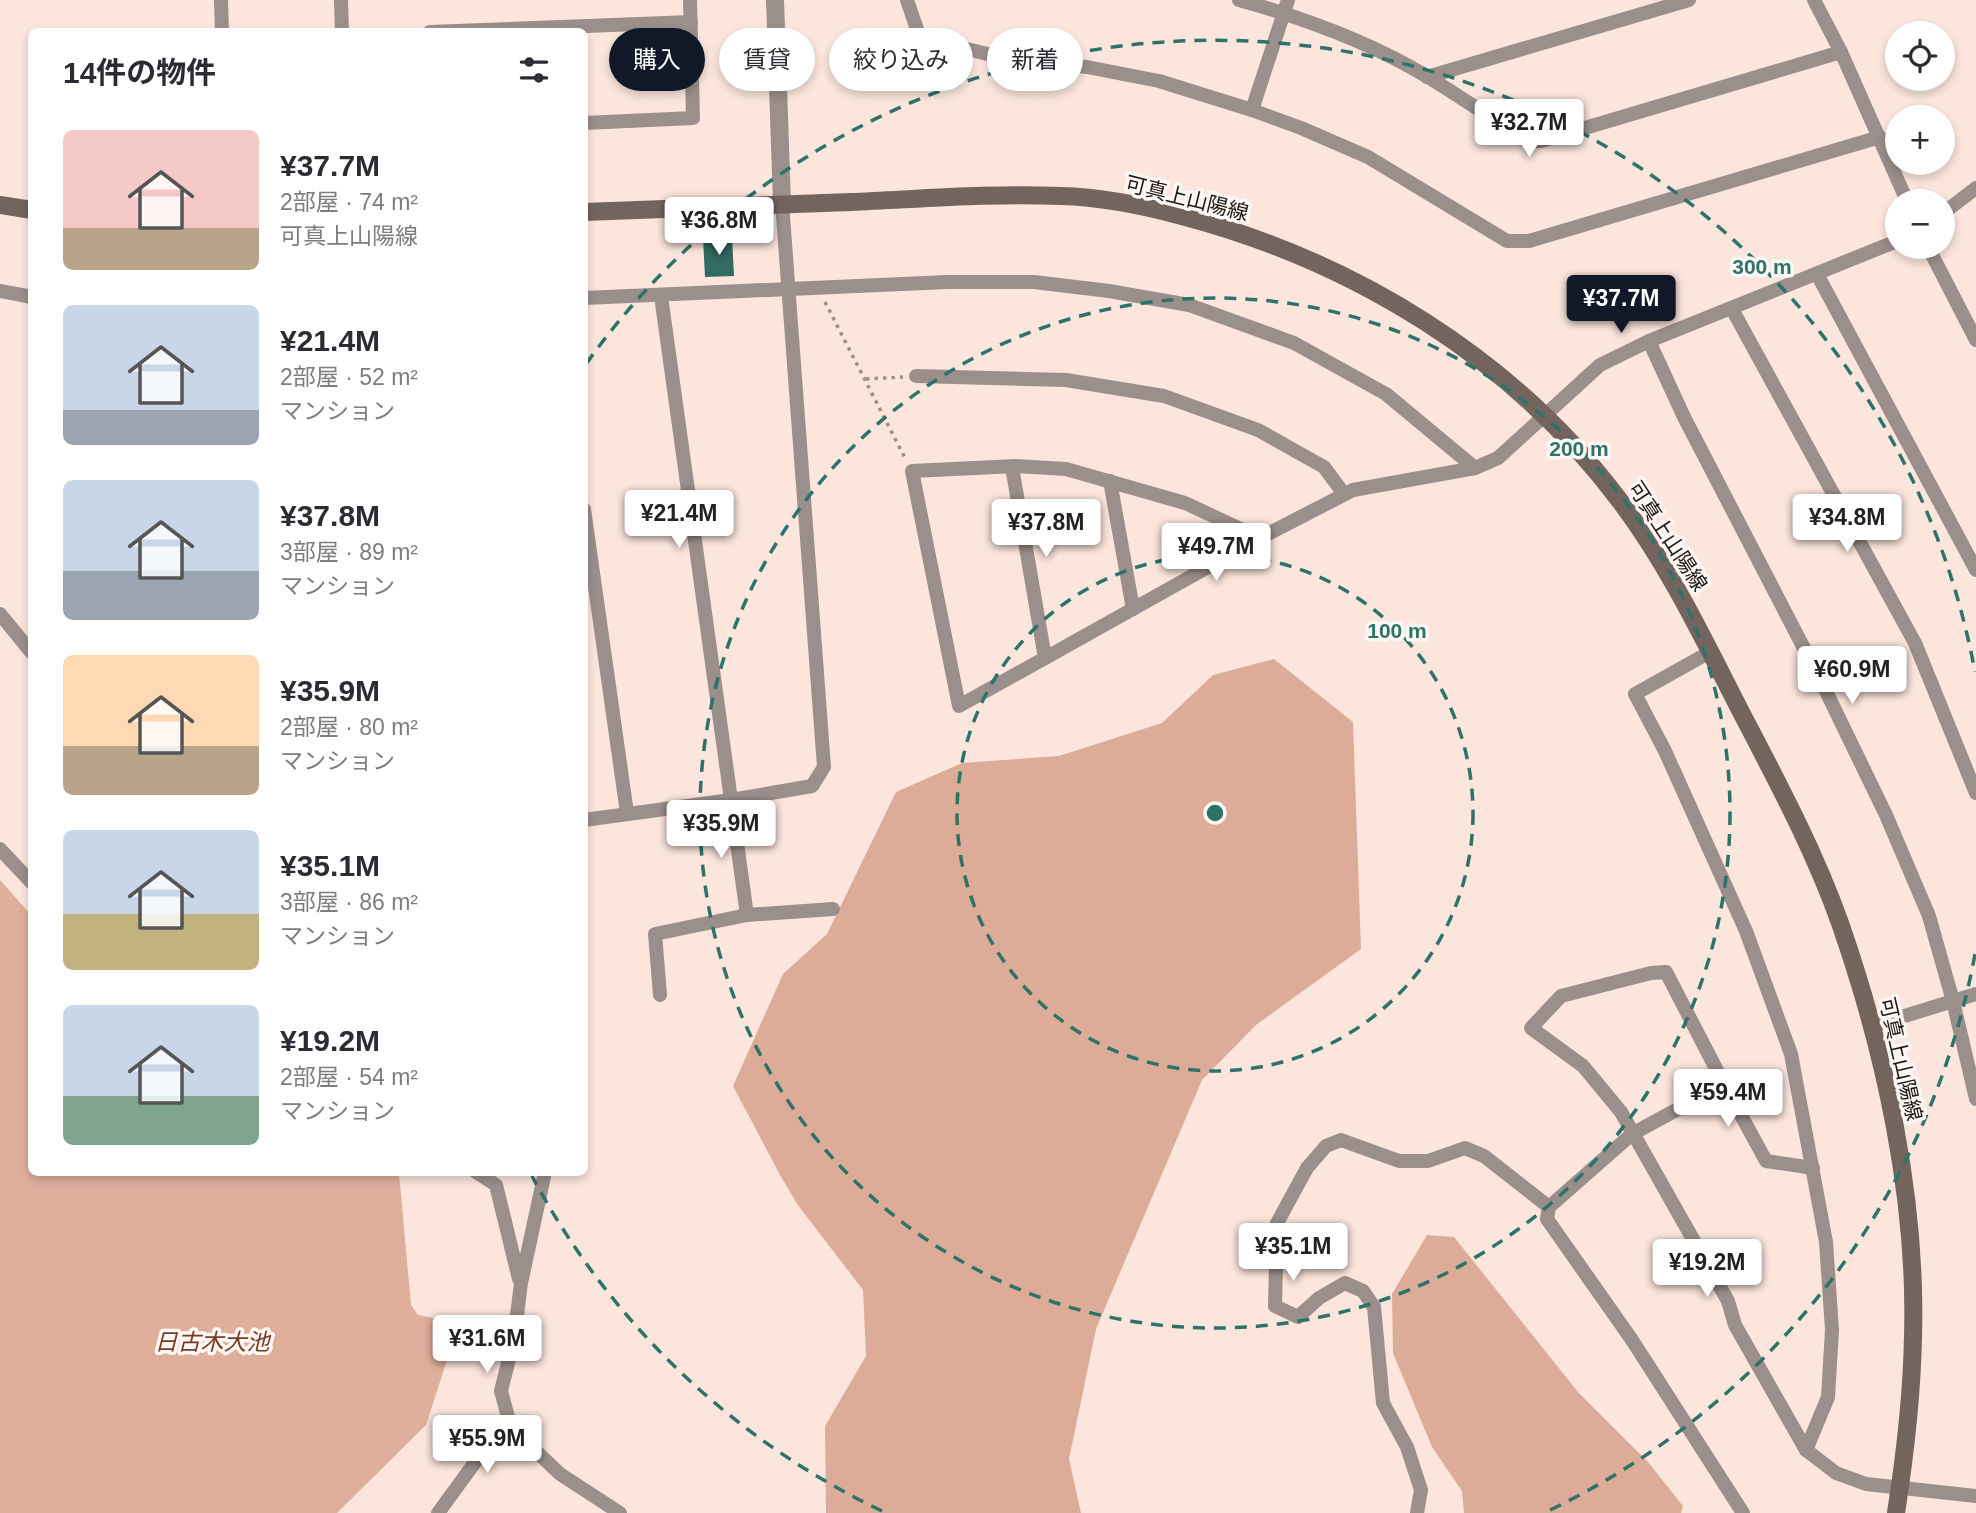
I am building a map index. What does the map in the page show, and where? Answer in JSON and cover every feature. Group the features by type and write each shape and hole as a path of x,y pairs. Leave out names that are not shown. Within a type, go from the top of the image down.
{"main road":[{"name":"可真上山陽線","path":"588,212 967,196 1067,195 1176,214 1240,233 1310,259 1410,310 1451,339 1546,416 1619,499 1653,548 1684,601 1779,784 1839,920 1872,1026 1902,1175 1911,1258 1913,1334 1909,1409 1896,1513"},
{"path":"0,205 28,209"}],"street":[{"path":"221,0 222,28"},
{"path":"341,0 342,28"},
{"path":"588,123 694,118 690,0"},
{"path":"588,819 812,786 824,768 787,289 775,0"},
{"path":"907,0 920,38 1009,59 1087,68 1159,81 1252,110 1368,157 1507,241 1530,242 1880,137"},
{"path":"1239,0 1286,6 1376,50 1427,77 1527,141 1541,141 1840,52"},
{"path":"1427,77 1689,0"},
{"path":"1814,0 1902,189"},
{"path":"1252,110 1286,6"},
{"path":"534,28 691,22"},
{"path":"1955,204 1976,188"},
{"path":"1260,538 1185,503 1066,469 1012,467 912,471 959,706 1344,494 1353,490 1475,468 1498,458 1600,365 1649,341 1885,246"},
{"path":"1934,259 1976,341"},
{"path":"1817,274 1976,570"},
{"path":"588,298 947,282 1034,282 1109,291 1189,305 1294,343 1386,394 1475,468"},
{"path":"0,291 28,296"},
{"path":"661,296 747,915"},
{"path":"1732,309 1915,643 1976,793"},
{"path":"1649,341 1684,416 1822,683 1886,815 1929,916 1953,1001 1976,1099"},
{"path":"916,376 1066,380 1164,396 1258,430 1324,467 1344,494"},
{"path":"1012,467 1045,658"},
{"path":"1110,481 1133,609"},
{"path":"588,537 627,813"},
{"path":"0,614 28,648"},
{"path":"1710,652 1635,694 1665,751 1746,931 1791,1054 1826,1242 1832,1330 1828,1397 1806,1450"},
{"path":"0,849 28,879"},
{"path":"660,995 655,934 747,915 833,909"},
{"path":"1813,1168 1766,1161 1666,972 1651,973 1561,996 1531,1028 1583,1066 1621,1112 1728,1301 1735,1325 1806,1450 1836,1473 1866,1484 1976,1496"},
{"path":"1872,1026 1976,994"},
{"path":"1724,1084 1632,1134 1549,1207 1547,1219 1632,1340 1743,1513"},
{"path":"1417,1513 1421,1490 1407,1447 1382,1403 1374,1307 1363,1291 1345,1283 1319,1298 1298,1317 1275,1306 1277,1223 1307,1168 1326,1146 1341,1140 1399,1161 1428,1161 1465,1148 1484,1156 1549,1207"},
{"path":"483,1176 496,1185 521,1283"},
{"path":"544,1176 521,1283 514,1339 501,1391 508,1417 520,1436 560,1474 620,1513"},
{"path":"438,1513 508,1417"}],"path":[{"path":"818,289 912,471"},
{"path":"866,380 916,376"}],"shaded area":[{"path":"1274,659 1353,722 1361,949 1256,1025 1202,1080 1096,1329 1069,1459 1081,1513 826,1513 825,1426 866,1356 863,1290 797,1204 733,1086 783,974 827,934 896,792 962,763 1059,756 1162,723 1213,675"},
{"path":"1427,1235 1454,1237 1578,1392 1648,1462 1683,1506 1681,1513 1464,1513 1462,1491 1432,1447 1393,1353 1392,1294"}],"water":[{"name":"日古木大池","path":"0,880 28,912 28,1176 399,1176 411,1305 418,1315 459,1323 426,1425 337,1513 0,1513"}],"building":[{"path":"732,237 734,276 705,277 703,238"}]}
